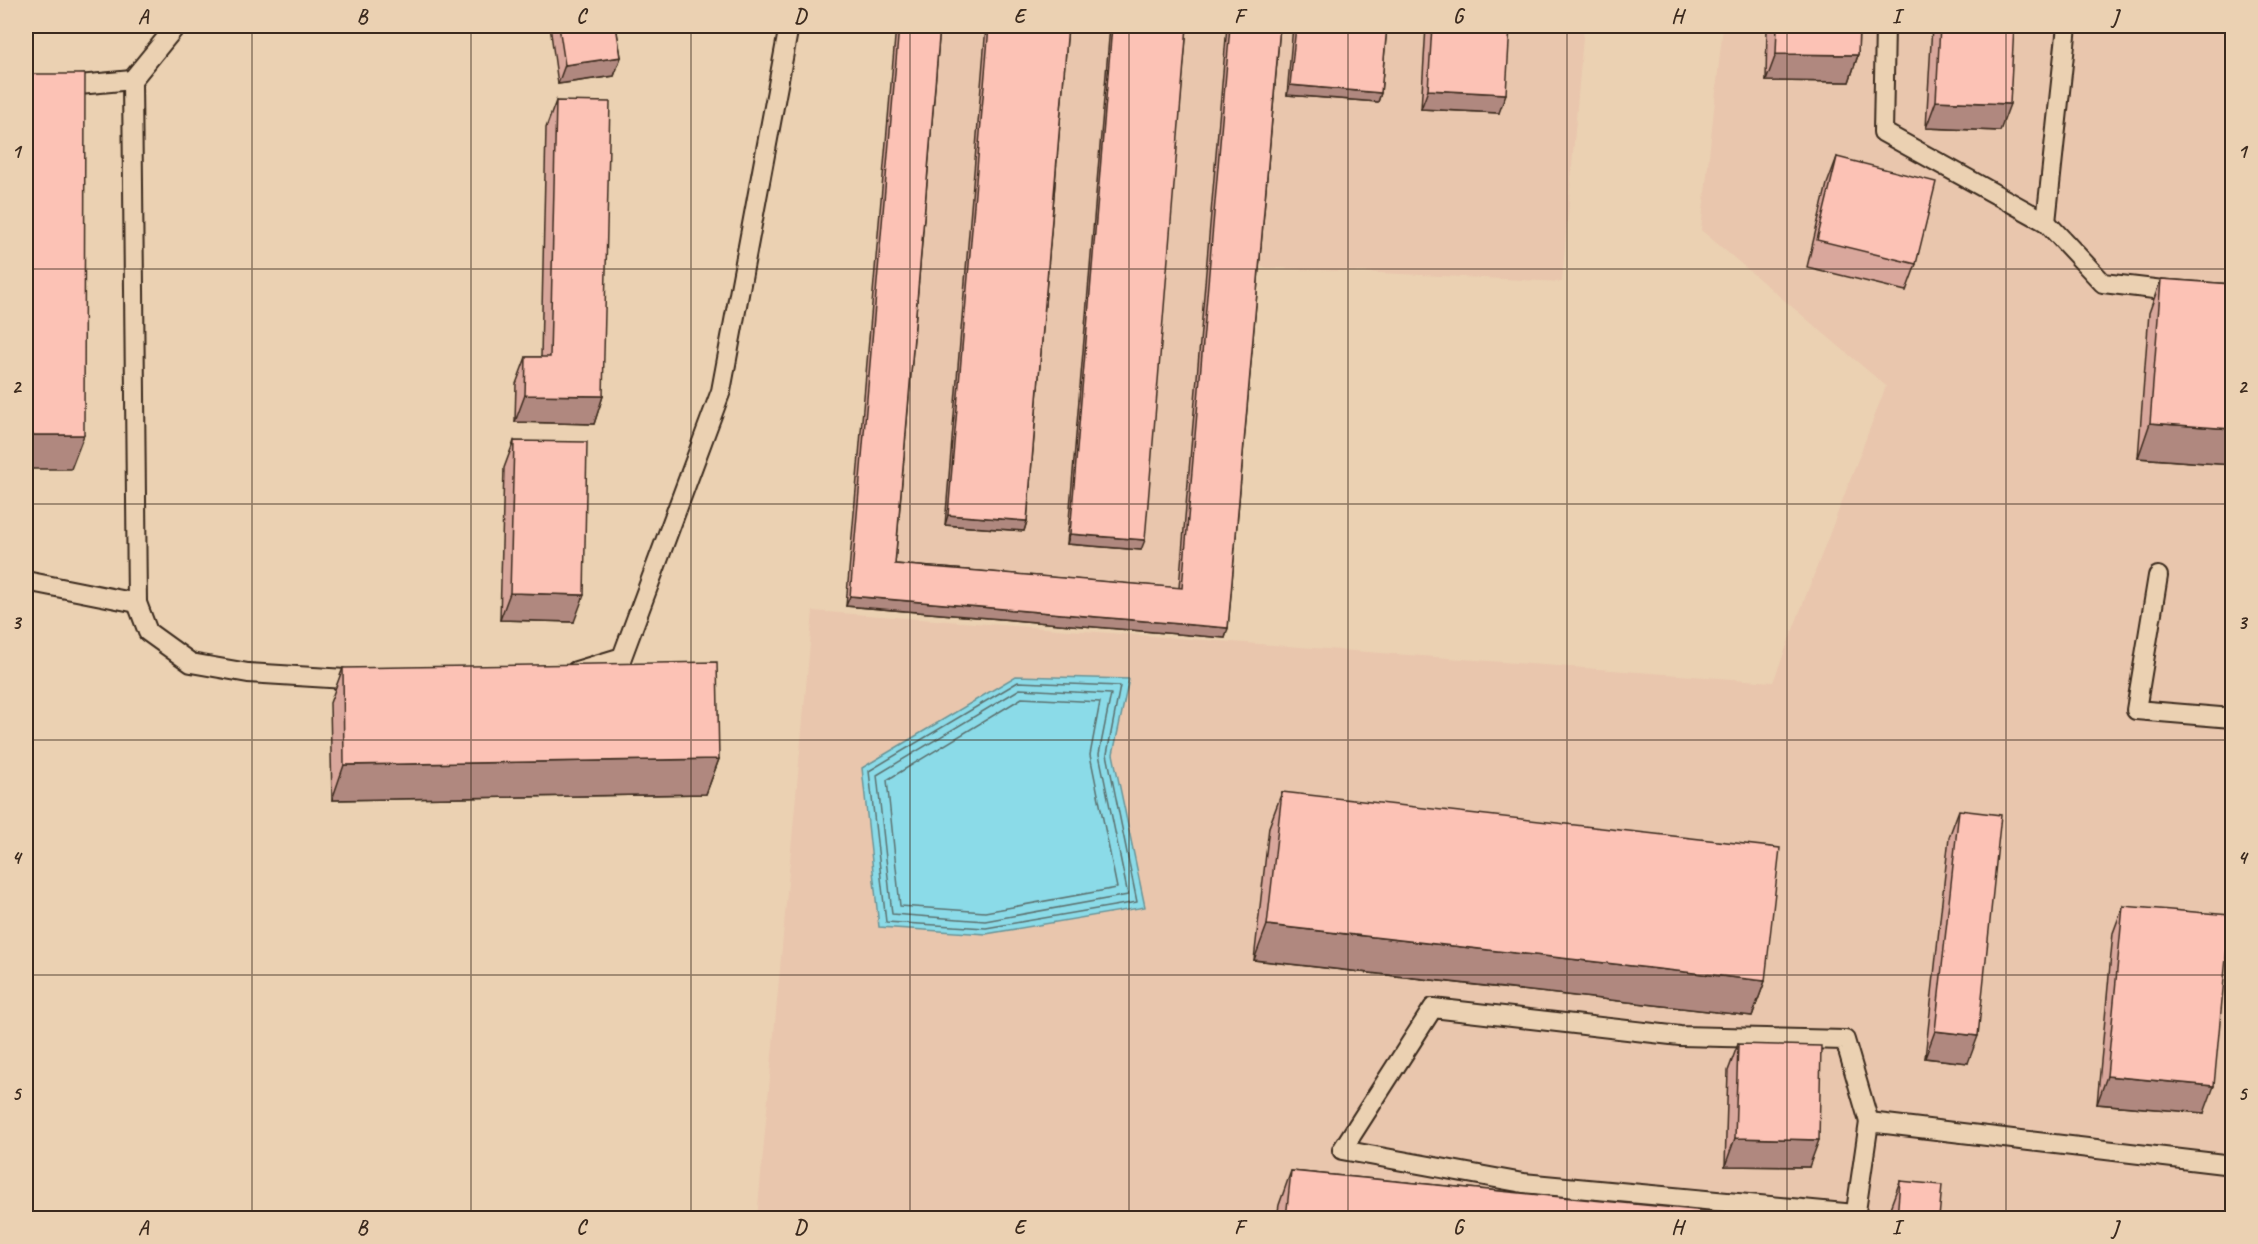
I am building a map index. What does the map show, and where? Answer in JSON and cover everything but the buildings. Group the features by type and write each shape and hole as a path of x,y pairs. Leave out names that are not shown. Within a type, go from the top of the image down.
{"lane":[{"path":"176,26 132,80 137,603 148,632 191,663 248,673 384,681"},
{"path":"557,677 622,657 721,391 789,26"},
{"path":"1885,26 1883,132 2046,222 2103,283 2197,294"},
{"path":"2046,222 2067,26"},
{"path":"26,90 132,80"},
{"path":"2158,576 2136,710 2232,718"},
{"path":"26,581 137,603"},
{"path":"1433,1008 1680,1036 1845,1040 1869,1122 1855,1216 1523,1183 1342,1150 1433,1008"},
{"path":"1869,1122 2232,1165"}],"shaded area":[{"path":"896,26 1584,26 1562,282 1256,267 1225,638 846,606"},
{"path":"1723,26 2232,26 2232,1218 757,1218 813,611 1773,682 1886,386 1701,230"}],"water":[{"path":"1016,676 1129,679 1113,754 1145,907 986,934 879,927 862,768"}]}
